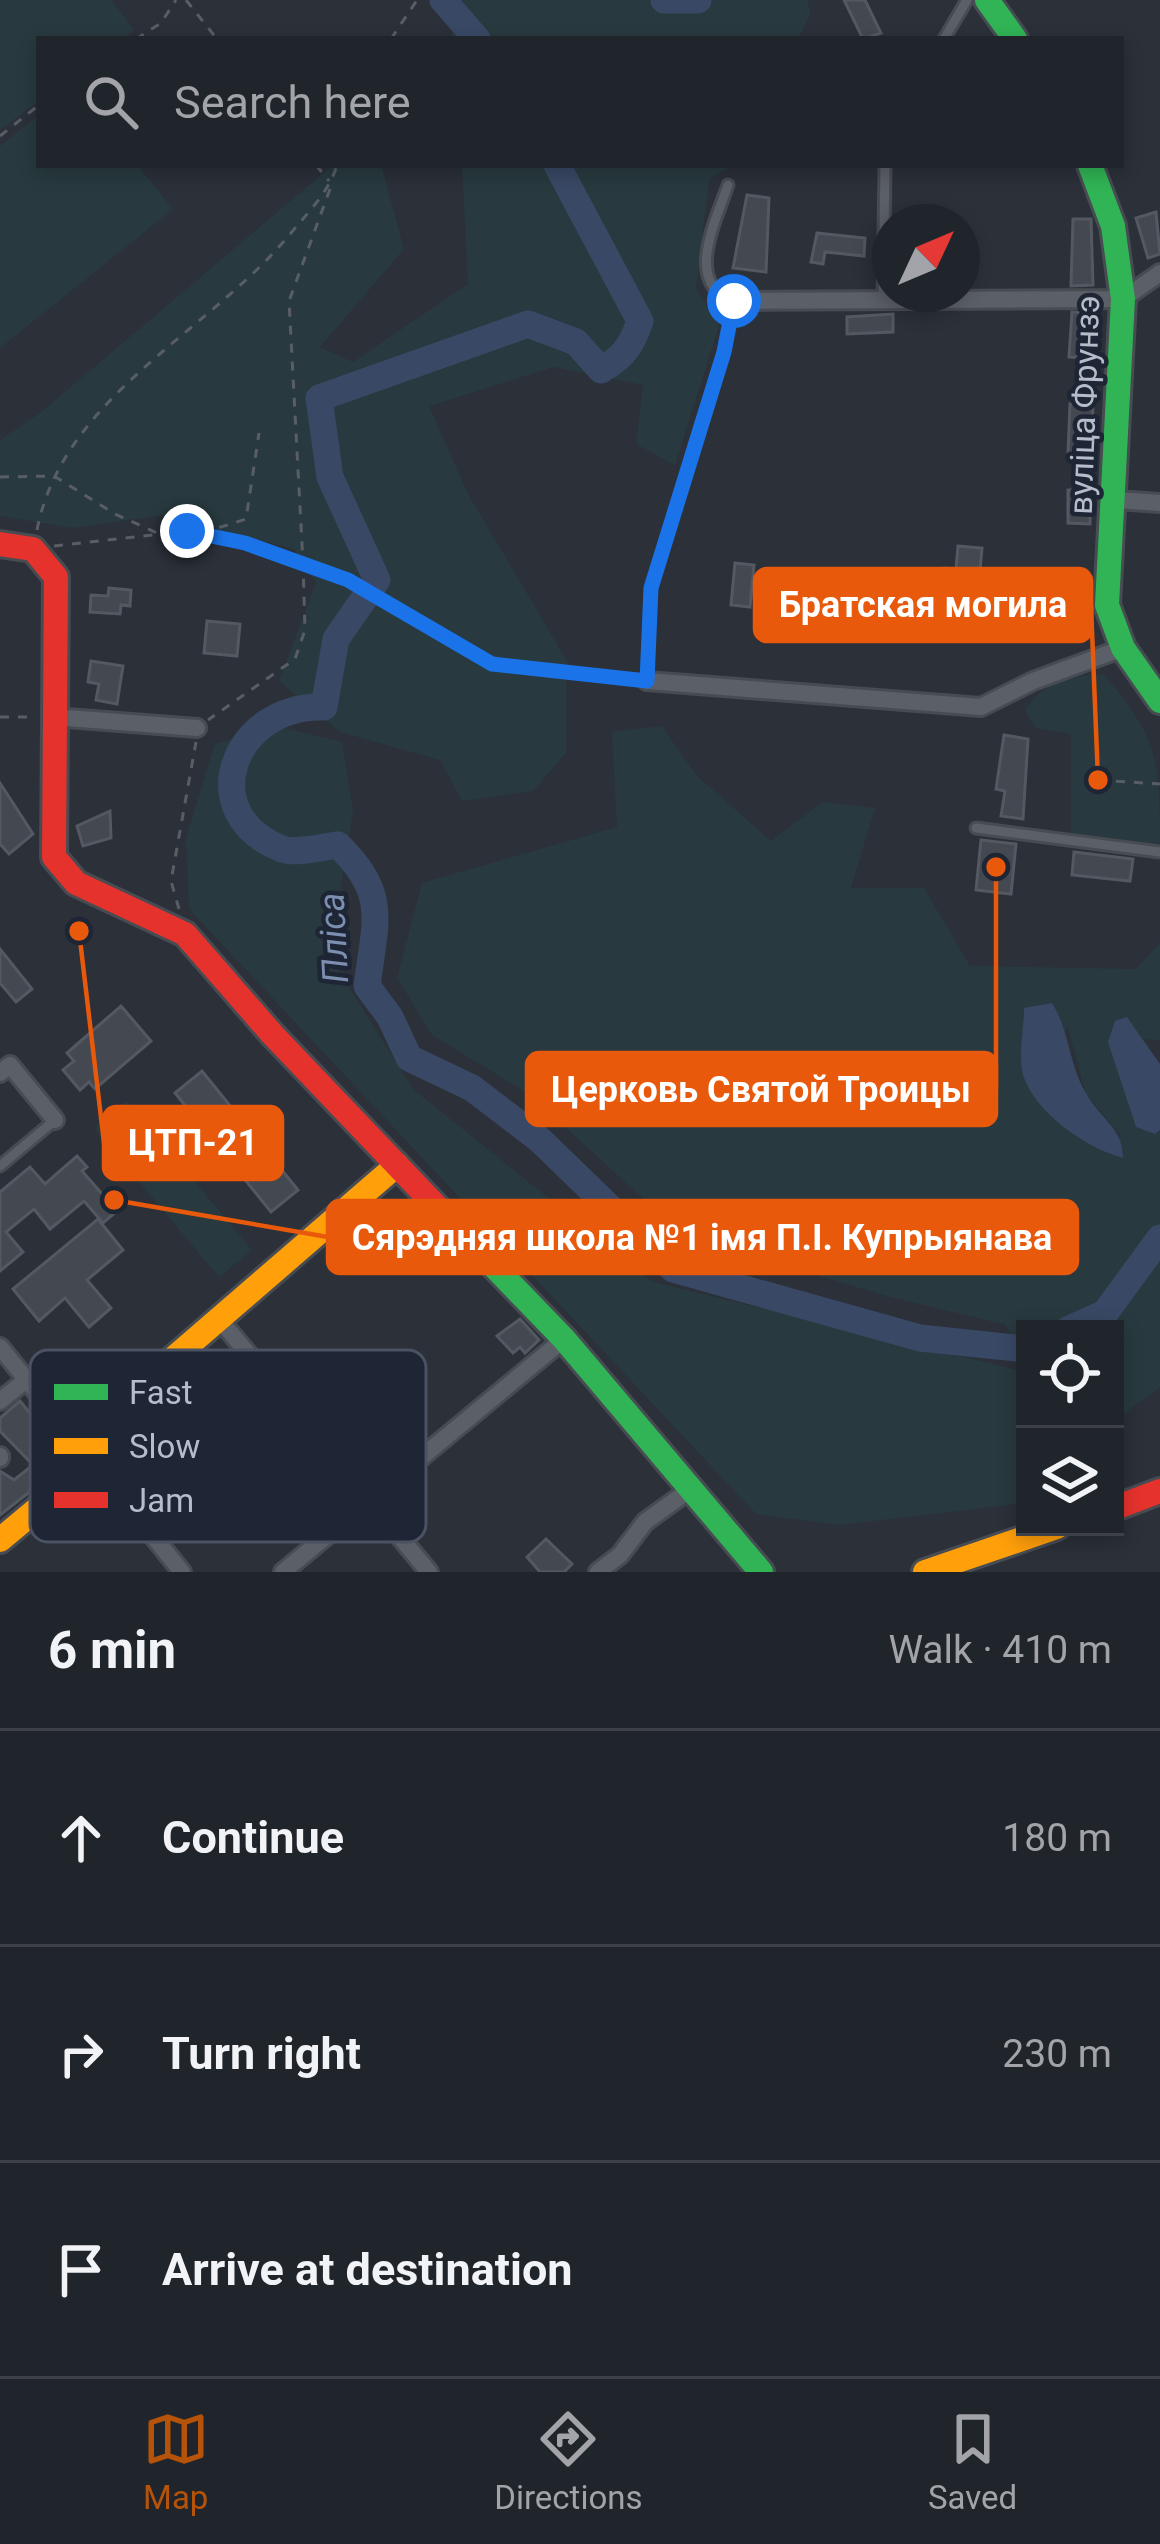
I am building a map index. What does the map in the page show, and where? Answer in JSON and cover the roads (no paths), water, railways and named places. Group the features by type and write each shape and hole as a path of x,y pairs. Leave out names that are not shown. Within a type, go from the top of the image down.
{"street":[{"path":"987,0 1013,36"},
{"name":"вуліца Фрунзэ","path":"1091,168 1113,226 1123,299 1117,500 1107,605 1123,648"},
{"path":"980,300 1123,299 1160,273"},
{"path":"734,301 872,301"},
{"path":"1117,500 1160,502"},
{"path":"0,544 33,549 56,577 54,857 76,883 185,934 564,1339 761,1572"},
{"path":"647,681 981,707 1033,681 1123,648 1160,701"},
{"path":"54,717 197,728"},
{"path":"0,1073 10,1065 55,1120"},
{"path":"185,1350 397,1165"},
{"path":"220,1320 245,1350"},
{"path":"426,1453 564,1339"},
{"path":"0,1347 30,1385"},
{"path":"0,1401 26,1380"},
{"path":"598,1572 620,1555 645,1522 692,1488"},
{"path":"1124,1505 1160,1492"},
{"path":"0,1540 30,1515"},
{"path":"925,1572 1031,1536"},
{"path":"157,1542 182,1572"},
{"path":"283,1572 319,1542"},
{"path":"404,1542 429,1572"}],"lane":[{"path":"946,36 967,0"},
{"path":"884,204 885,168"},
{"path":"728,185 706,263 707,282 717,296 734,301"},
{"path":"976,828 1160,852"},
{"path":"0,1166 55,1120"}],"water":[{"path":"1052,1003 1080,1082 1115,1131 1123,1158 1064,1127 1029,1089 1021,1060 1024,1008"},
{"path":"1127,1017 1160,1064 1160,1130 1155,1134 1136,1127 1108,1042 1115,1021"}],"waterway":[{"name":"Пліса","path":"443,0 474,36"},
{"name":"Пліса","path":"664,0 698,0"},
{"name":"Пліса","path":"559,168 640,321 634,337 601,370 576,342 528,324 319,398 330,477 377,580 336,639 324,707 292,711 266,723 247,741 235,764 232,788 238,812 254,833 282,849 338,845 372,894 375,926 367,986 390,1017 409,1058 472,1088 540,1140 673,1269 920,1338 1016,1348"},
{"name":"Пліса","path":"1089,1320 1105,1313 1160,1238"}],"place":[{"name":"Братская могила","path":"1098,780"},
{"name":"Церковь Святой Троицы","path":"996,867"},
{"name":"ЦТП-21","path":"79,931"},
{"name":"Сярэдняя школа №1 імя П.І. Купрыянава","path":"114,1200"}]}
